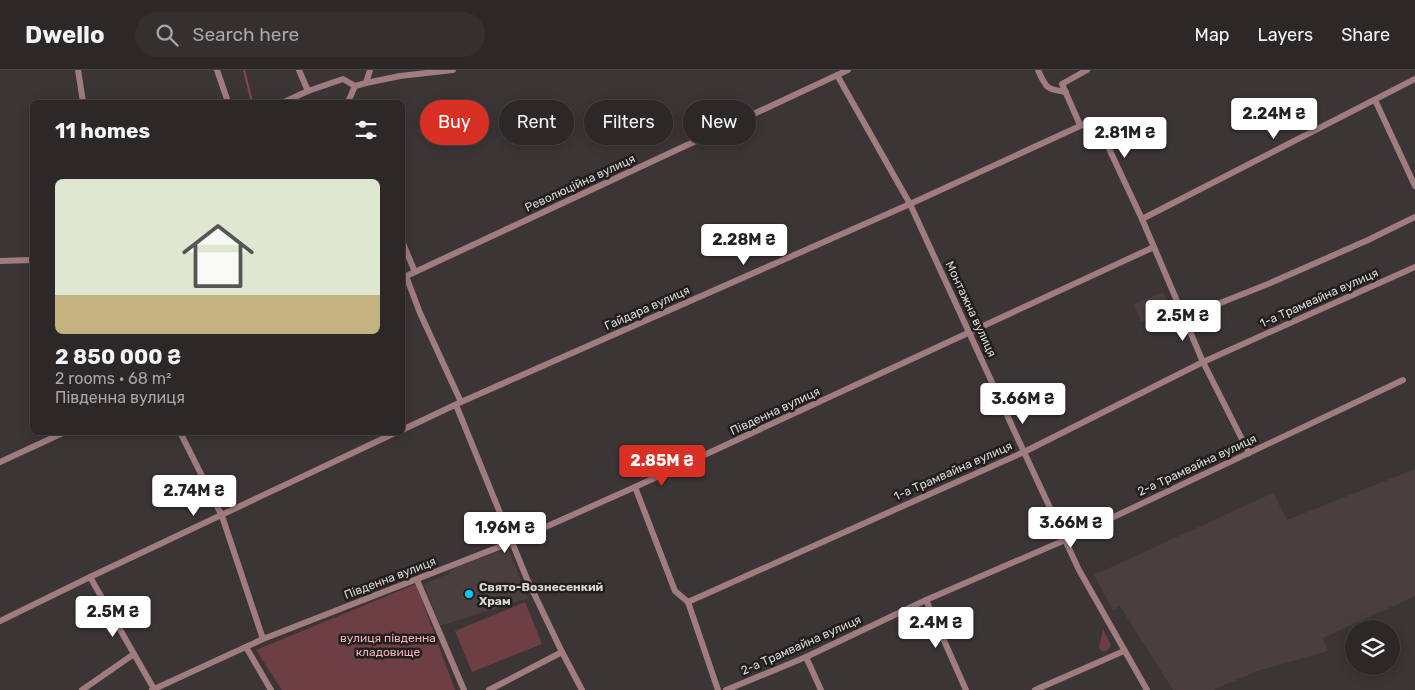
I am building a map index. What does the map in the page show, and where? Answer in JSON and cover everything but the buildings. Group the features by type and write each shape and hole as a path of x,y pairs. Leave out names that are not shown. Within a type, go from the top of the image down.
{"street":[{"path":"78,70 83,100"},
{"path":"218,70 227,100"},
{"path":"299,70 308,91"},
{"path":"366,83 370,70"},
{"path":"288,100 343,78 355,86 400,76 453,70"},
{"name":"Революційна вулиця","path":"405,277 848,70"},
{"path":"1038,70 1044,83 1050,89 1066,92"},
{"path":"1080,125 1062,84 1087,70"},
{"name":"Монтажна вулиця","path":"837,75 910,204 1079,570 1147,690"},
{"path":"1249,454 1203,362 1142,218 1415,79"},
{"path":"349,100 355,86"},
{"path":"1375,100 1415,186"},
{"name":"Гайдара вулиця","path":"405,429 458,403 910,204 1092,120 1096,122 1142,218"},
{"path":"1185,317 1268,284 1415,217"},
{"name":"Південна вулиця","path":"153,689 263,639 512,542 969,334 1154,247"},
{"path":"405,248 415,272"},
{"path":"0,261 30,260"},
{"name":"1-а Трамвайна вулиця","path":"688,602 1024,452 1203,362 1415,268"},
{"path":"405,279 458,403 527,579 582,690"},
{"name":"2-а Трамвайна вулиця","path":"726,690 806,657 926,600 1065,540 1402,380"},
{"path":"0,462 58,435"},
{"path":"182,435 222,516 263,639"},
{"path":"0,621 392,435"},
{"path":"635,487 675,591 688,602 718,690"},
{"path":"90,577 153,689"},
{"path":"417,580 464,690"},
{"path":"926,600 966,690"},
{"path":"246,647 271,690"},
{"path":"1035,690 1124,651"},
{"path":"489,690 499,687 562,652"},
{"path":"82,690 134,654"},
{"path":"806,657 821,690"}],"shaded area":[{"path":"1163,292 1170,310 1141,322 1134,304"},
{"path":"1415,469 1415,596 1362,620 1345,620 1345,628 1323,638 1328,651 1257,671 1213,690 1173,690 1120,606 1113,610 1094,575 1273,493 1287,520"},
{"path":"508,548 528,598 440,626 424,584 450,573 449,570"}],"green space":[{"name":"вулиця південна кладовище","path":"416,584 455,690 282,690 256,650"},
{"path":"525,602 542,644 472,672 455,631"},
{"path":"1103,629 1111,645 1107,651 1102,651 1099,648"}],"waterway":[{"path":"244,70 252,100"}],"place":[{"name":"Свято-Вознесенкий Храм","path":"469,594"}]}
